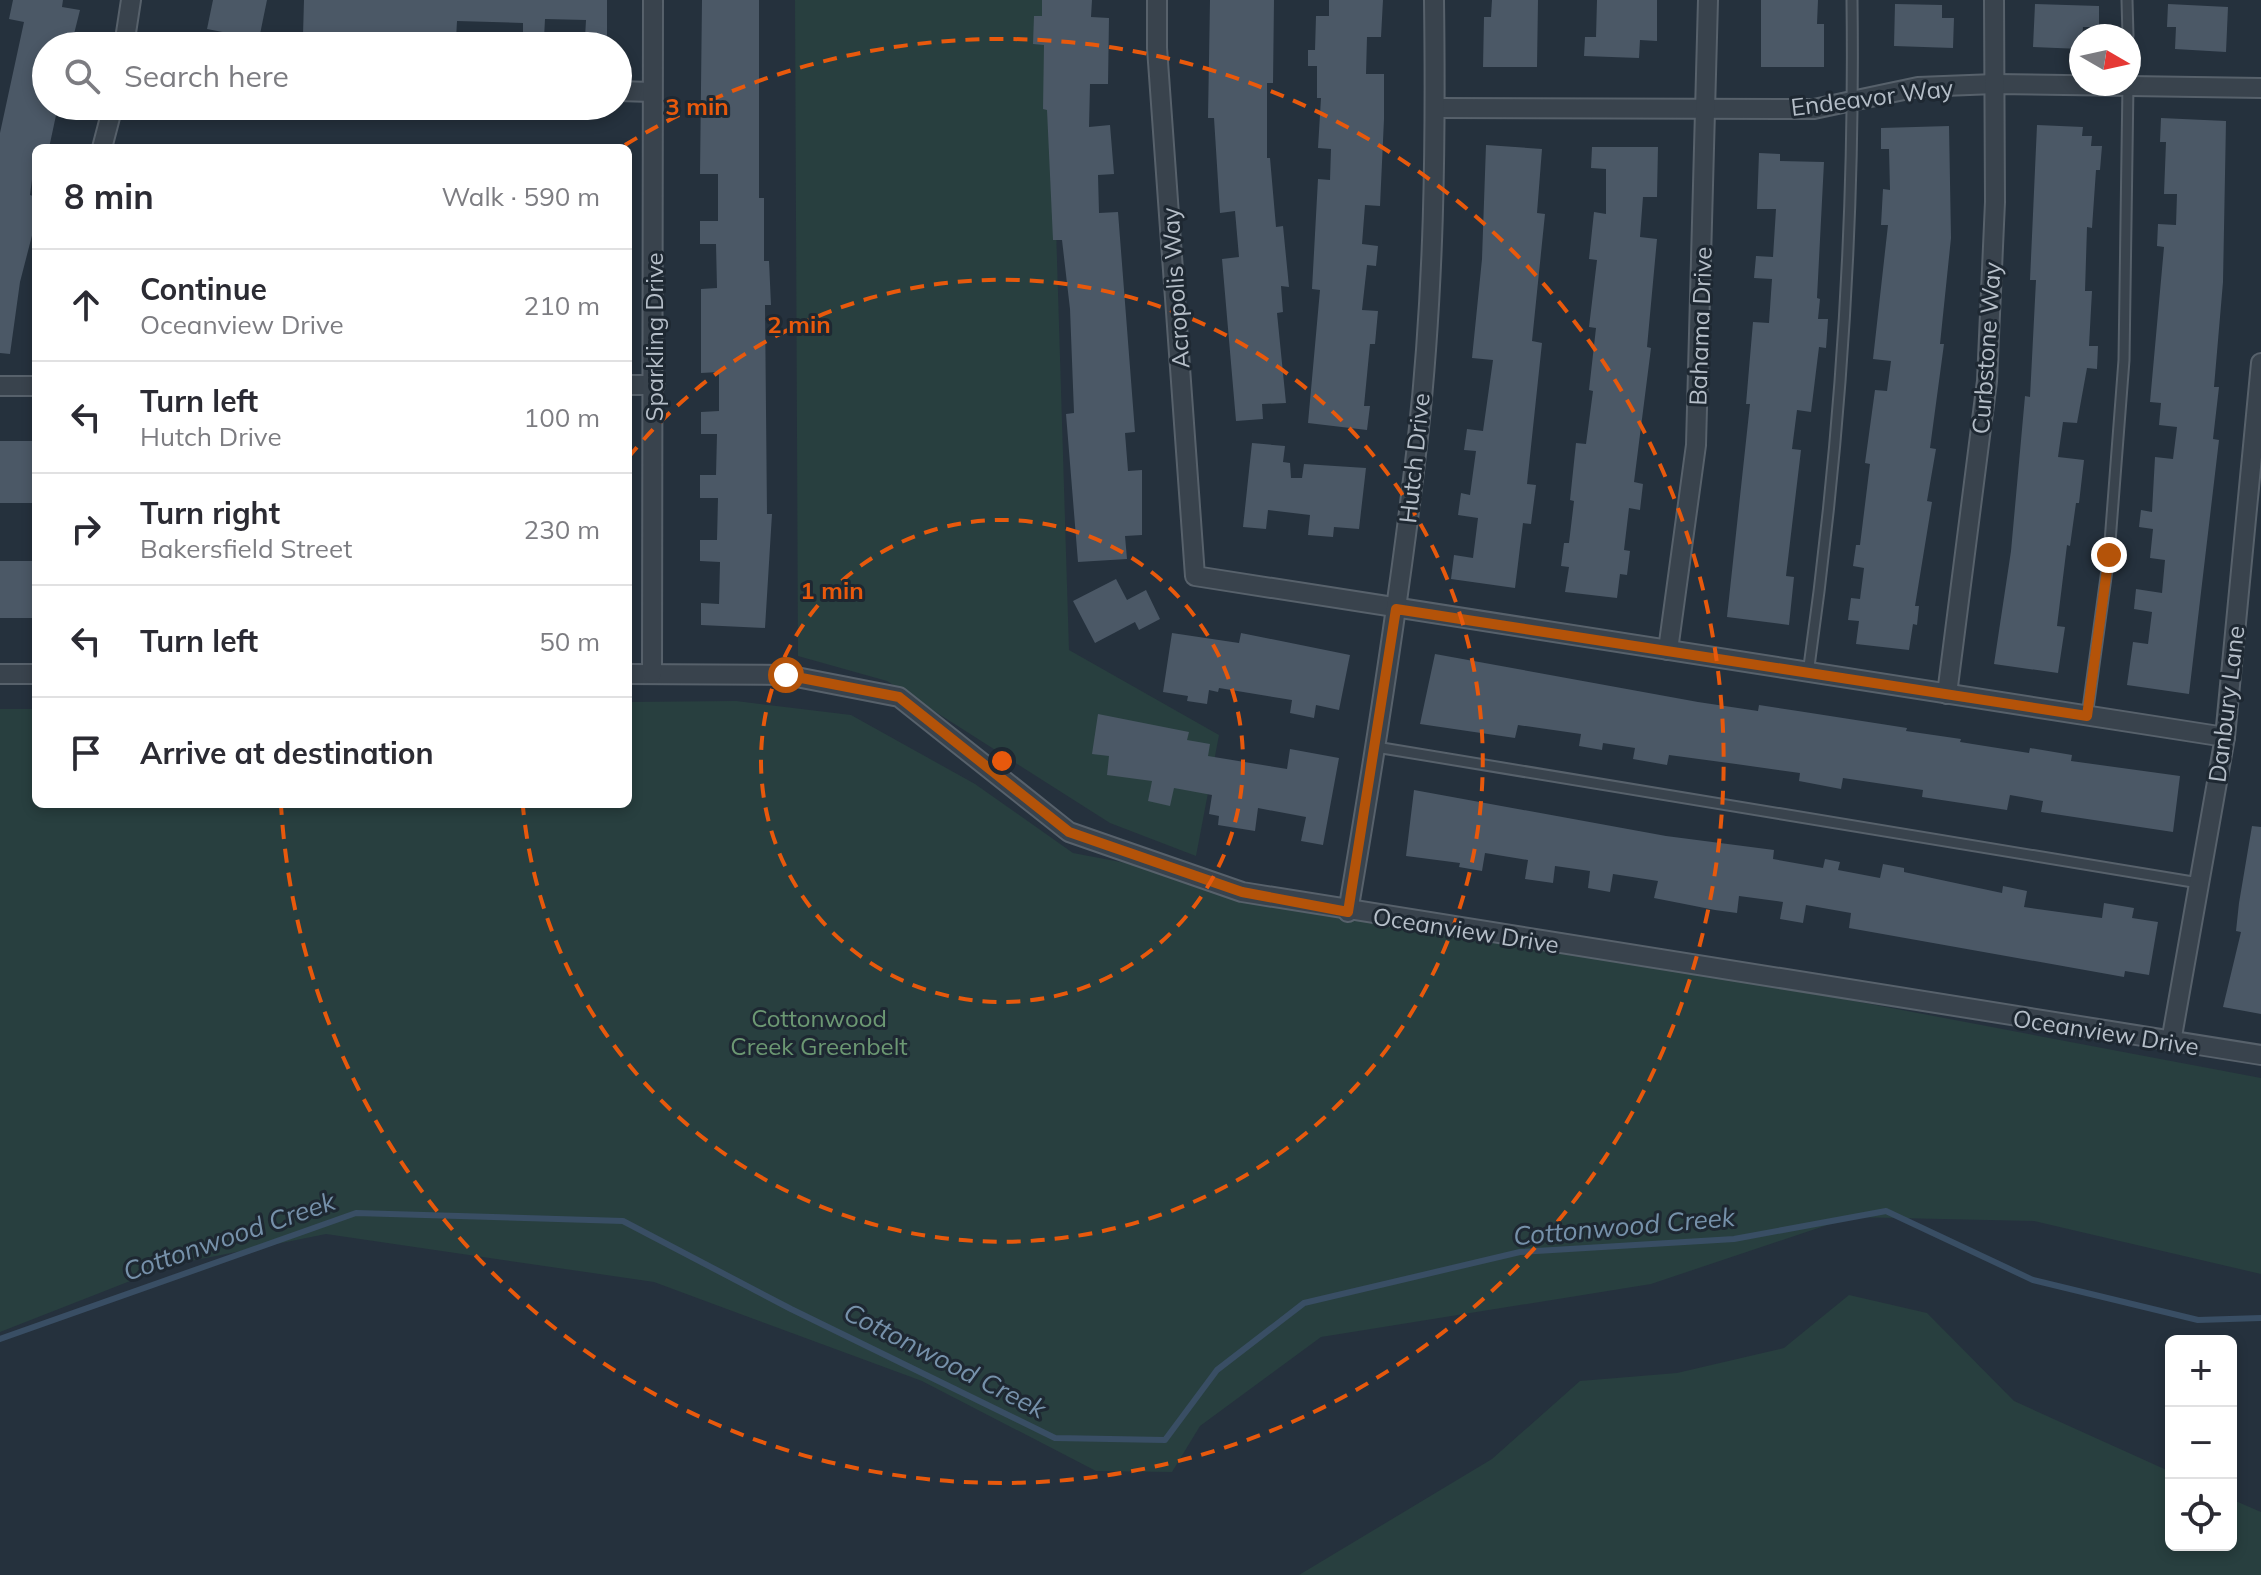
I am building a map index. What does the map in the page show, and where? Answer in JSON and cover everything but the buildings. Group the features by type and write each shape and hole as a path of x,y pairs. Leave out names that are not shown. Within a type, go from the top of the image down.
{"street":[{"path":"126,32 131,0"},
{"name":"Sparkling Drive","path":"652,674 655,385 653,0"},
{"name":"Acropolis Way","path":"1157,0 1157,48 1195,576 1396,609"},
{"name":"Hutch Drive","path":"1348,912 1376,747 1418,434 1435,108 1434,0"},
{"name":"Bahama Drive","path":"1668,650 1696,445 1708,0"},
{"name":"Curbstone Way","path":"1947,694 1987,381 1995,84 1994,0"},
{"name":"Endeavor Way","path":"1435,108 1814,109 1918,87 2069,85"},
{"name":"Endeavor Way","path":"2141,85 2261,88"},
{"path":"632,91 652,92"},
{"path":"103,144 109,120"},
{"name":"Danbury Lane","path":"2171,1042 2225,737 2261,363"},
{"path":"632,385 655,385"},
{"path":"0,386 32,386"},
{"path":"1396,609 2225,737"},
{"path":"0,674 32,674"},
{"name":"Oceanview Drive","path":"632,674 786,675 899,697 1069,832 1242,892 1348,912 2261,1055"}],"lane":[{"path":"1808,674 1833,490 1840,412 1853,103 1852,0"},
{"path":"2127,0 2128,24"},
{"path":"2087,716 2109,555 2124,360 2128,96"},
{"path":"1376,747 2199,883"}],"green space":[{"path":"795,0 1049,0 1069,650 1219,735 1196,856 1110,823 887,681 798,656"},
{"name":"Cottonwood Creek Greenbelt","path":"736,701 851,715 975,784 1073,853 2261,1078 2261,1274 2034,1221 1851,1217 1651,1284 1321,1337 1200,1426 1172,1472 1096,1471 922,1381 654,1282 326,1234 171,1265 0,1332 0,709 32,709 32,808 632,808 632,702"},
{"path":"1849,1295 1927,1313 2014,1401 2165,1469 2165,1551 2237,1551 2237,1502 2261,1512 2261,1575 1299,1575 1492,1459 1580,1381 1677,1373 1784,1348"}],"waterway":[{"name":"Cottonwood Creek","path":"0,1339 356,1213 623,1221 791,1309 1055,1438 1165,1440 1217,1370 1304,1303 1520,1252 1734,1239 1886,1211 2033,1280 2198,1320 2261,1318"}],"route":[{"path":"786,675 899,697 1069,832 1242,892 1348,912 1396,609 2087,716 2109,555"}]}
